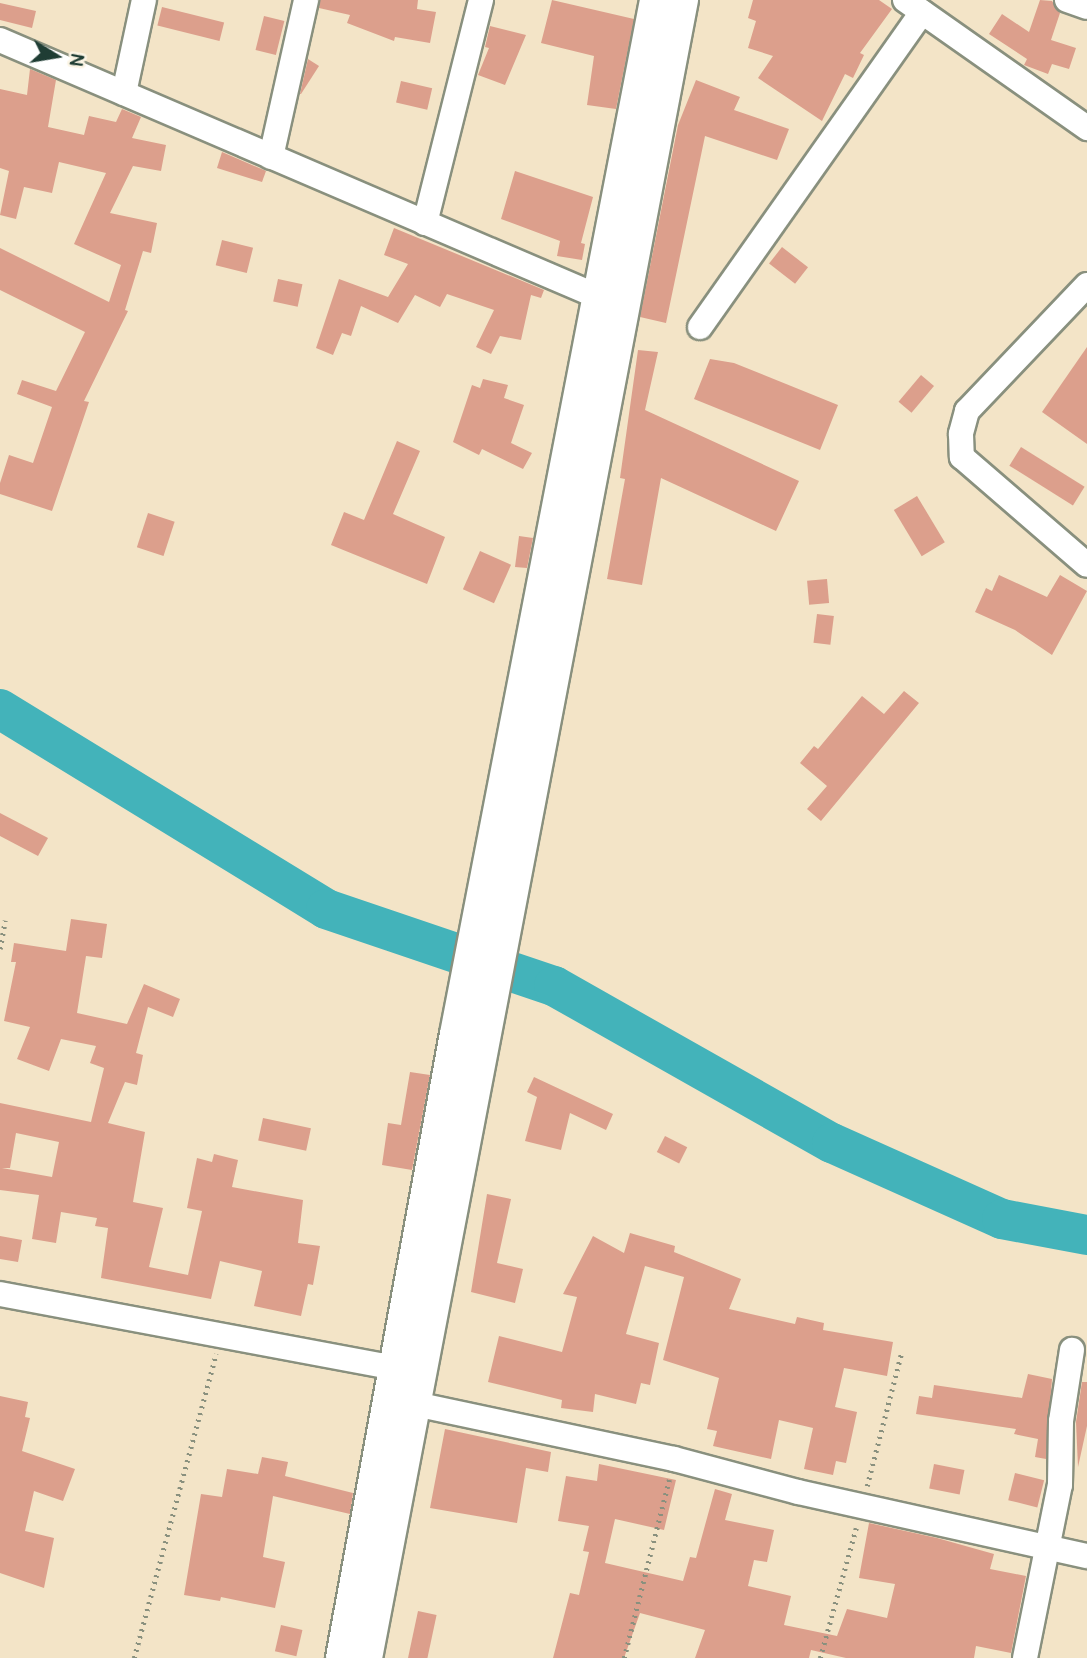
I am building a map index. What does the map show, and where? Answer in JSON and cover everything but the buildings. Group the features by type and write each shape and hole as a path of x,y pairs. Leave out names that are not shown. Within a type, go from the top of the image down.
{"main road":[{"path":"514,811 598,297 656,0"},
{"path":"342,1658 408,1371 514,811 682,0"},
{"path":"366,1658 415,1404 408,1371"}],"street":[{"path":"124,93 144,0"},
{"path":"271,157 306,0"},
{"path":"425,223 481,0"},
{"path":"1067,0 1087,7"},
{"path":"700,327 914,6 1087,128"},
{"path":"0,40 598,297"},
{"path":"1087,285 967,411 961,434 962,457 1087,565"},
{"path":"0,1294 222,1333 408,1371"},
{"path":"1026,1658 1050,1549 1072,1350"},
{"path":"415,1404 674,1459 1087,1556"}],"path":[{"path":"0,949 5,920"},
{"path":"134,1658 222,1333"},
{"path":"820,1658 902,1351"},
{"path":"624,1658 674,1459"}],"waterway":[{"path":"0,709 326,909 554,986 832,1143 1002,1219 1087,1235"}]}
